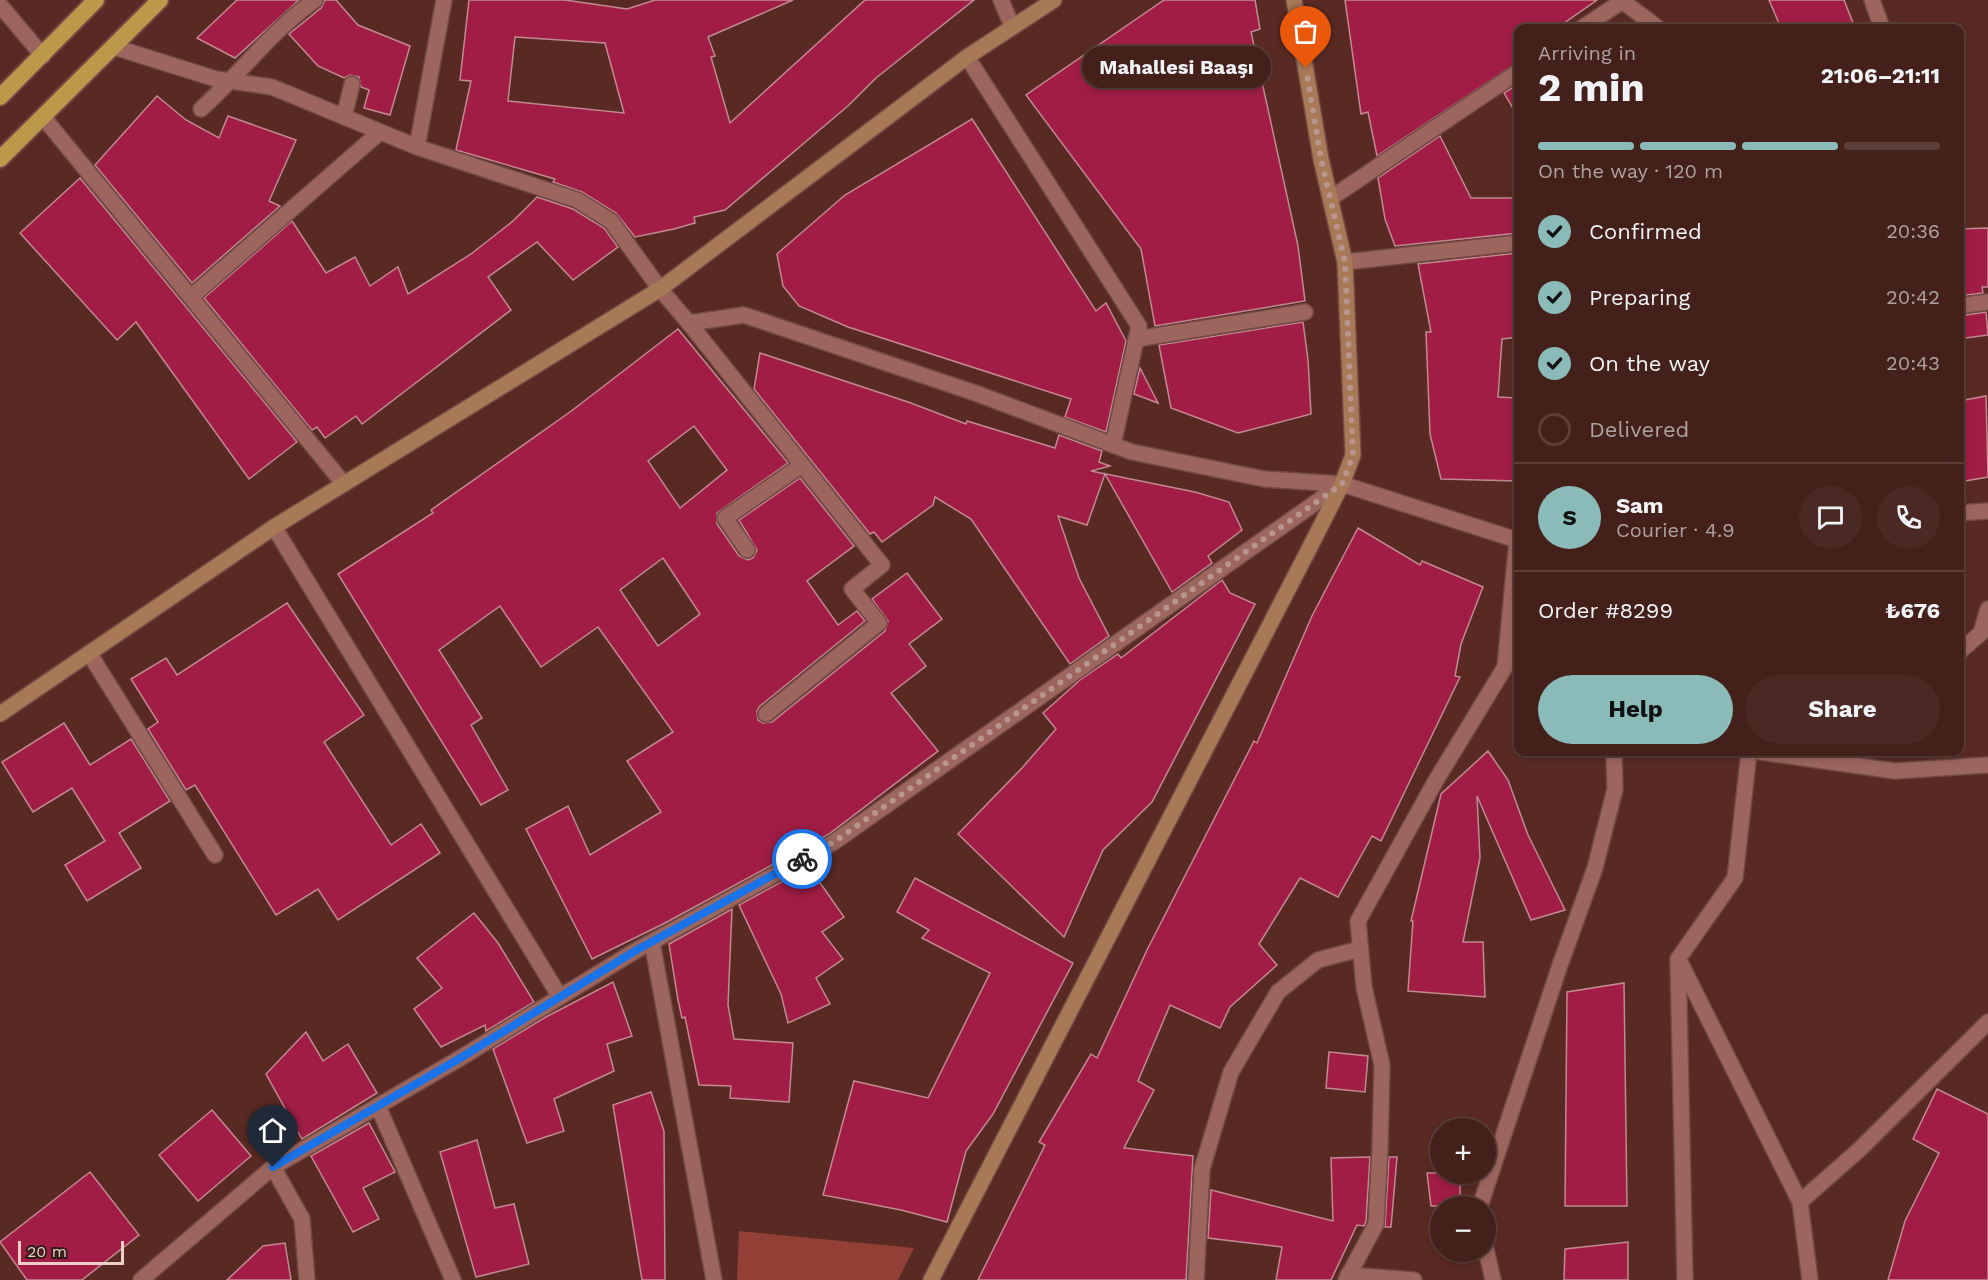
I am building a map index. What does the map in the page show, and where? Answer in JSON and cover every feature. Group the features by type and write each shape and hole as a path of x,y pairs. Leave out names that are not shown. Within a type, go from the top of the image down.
{"highway":[{"path":"0,98 96,0"},
{"path":"0,159 160,0"}],"main road":[{"path":"0,714 274,527 660,289 967,57 1054,0"},
{"path":"931,1280 1342,484 1353,455 1345,262 1321,159 1294,0"}],"street":[{"path":"201,108 232,81 297,13 315,0"},
{"path":"417,147 444,0"},
{"path":"1001,0 1012,26"},
{"path":"1872,0 1881,24"},
{"path":"1588,24 1622,1 1653,24"},
{"path":"0,4 43,56"},
{"path":"114,47 232,81 272,87 417,147 576,200 610,221 660,289 882,564 852,589 879,622 766,714"},
{"path":"967,57 1139,327 1113,446"},
{"path":"1331,198 1514,75"},
{"path":"344,117 352,84"},
{"path":"43,117 344,484"},
{"path":"191,297 380,132"},
{"path":"1345,262 1514,243"},
{"path":"1964,305 1988,302"},
{"path":"1136,339 1305,312"},
{"path":"689,323 744,315 978,394 1132,453 1264,479 1342,484 1514,538"},
{"path":"747,550 725,518 802,465"},
{"path":"141,1280 273,1167 652,942 834,842 1342,484"},
{"path":"1964,513 1988,511"},
{"path":"274,527 560,997"},
{"path":"1414,1280 1347,1277 1376,1224 1380,1149 1382,1065 1364,987 1358,921 1435,782 1511,670 1514,604"},
{"path":"1964,648 1981,633 1988,609"},
{"path":"89,654 215,855"},
{"path":"1483,1196 1560,965 1595,868 1615,789 1614,756"},
{"path":"1685,1280 1678,959 1735,878 1749,756"},
{"path":"1788,756 1895,771 1988,765"},
{"path":"652,942 714,1280"},
{"path":"1196,1280 1202,1169 1231,1072 1278,992 1318,960 1360,949"},
{"path":"1678,959 1800,1202 1810,1280"},
{"path":"1800,1202 1860,1149 1988,1022"},
{"path":"378,1106 453,1280"},
{"path":"273,1167 302,1219 307,1280"},
{"path":"1489,1262 1493,1280"}],"shaded area":[{"path":"739,1231 914,1248 898,1280 737,1280"}],"building":[{"path":"237,0 299,0 235,58 197,38"},
{"path":"325,0 336,0 358,25 410,46 390,115 364,108 369,90 361,87 359,77 350,75 344,78 318,66 289,34 321,8"},
{"path":"469,0 565,0 627,9 655,0 793,0 708,37 715,56 711,57 730,123 865,0 974,0 876,78 849,105 725,210 694,217 695,223 635,237 616,213 582,192 553,182 555,179 456,150 471,81 460,80","holes":["515,37 605,43 624,113 508,101"]},
{"path":"1164,0 1255,0 1260,29 1251,32 1298,246 1305,301 1155,326 1141,249 1026,95"},
{"path":"1345,0 1597,0 1563,24 1514,24 1514,65 1377,156 1368,112 1361,114"},
{"path":"1769,0 1844,0 1853,24 1779,24"},
{"path":"1514,87 1514,110 1504,93"},
{"path":"157,96 186,120 219,138 228,116 296,140 269,201 280,206 192,283 95,165"},
{"path":"972,119 1096,311 1106,303 1126,341 1106,432 1065,417 1071,399 848,327 799,306 783,286 777,254 845,195"},
{"path":"1440,136 1471,198 1514,198 1514,233 1395,246 1385,219 1378,178"},
{"path":"80,178 297,442 249,479 136,322 117,340 20,233"},
{"path":"537,197 573,209 604,228 618,247 573,280 537,242 488,277 511,310 362,424 356,416 325,438 317,427 312,430 204,298 292,221 326,273 355,257 370,286 398,267 408,294 471,254 513,221"},
{"path":"1988,228 1988,287 1982,287 1983,293 1964,295 1964,229"},
{"path":"1514,253 1514,338 1502,339 1498,397 1514,398 1514,481 1441,479 1430,434 1426,332 1431,332 1418,264"},
{"path":"1986,312 1988,335 1964,338 1964,315"},
{"path":"1303,322 1311,414 1238,433 1171,408 1159,345"},
{"path":"678,329 788,463 717,513 717,524 739,556 748,560 753,558 757,550 739,520 800,478 854,546 807,581 838,625 857,611 865,621 760,706 757,711 758,720 763,723 772,722 885,631 888,621 872,599 907,573 942,619 909,644 926,666 891,693 938,751 829,834 665,923 592,959 526,829 568,806 590,855 661,812 627,761 673,732 598,627 541,667 500,606 439,650 482,718 471,725 508,790 481,805 338,574 433,513 431,510 570,412","holes":["694,426 727,470 680,508 648,461","663,558 700,614 658,646 620,590"]},
{"path":"760,353 908,402 966,424 967,421 1055,448 1059,435 1102,451 1099,462 1110,466 1091,471 1195,492 1229,502 1242,530 1208,556 1212,563 1172,592 1105,474 1087,525 1058,516 1079,578 1109,636 1070,664 971,519 935,497 933,505 882,542 874,532 870,534 754,389"},
{"path":"1140,368 1158,403 1134,394"},
{"path":"1986,396 1988,477 1964,481 1964,400"},
{"path":"1358,528 1420,565 1422,561 1483,587 1461,644 1455,676 1460,677 1381,841 1372,836 1338,897 1300,878 1259,944 1277,965 1230,1007 1220,1028 1170,1005 1138,1081 1154,1090 1124,1148 1193,1156 1186,1280 978,1280 1045,1145 1039,1142 1091,1054 1097,1058 1147,950 1254,741 1257,743 1312,616"},
{"path":"1222,580 1230,593 1255,604 1152,802 1103,850 1064,937 958,834 1056,729 1043,713 1080,680 1118,654 1121,658"},
{"path":"287,603 364,715 324,742 391,845 421,824 440,853 338,920 318,889 276,915 195,785 186,790 148,729 158,722 131,679 166,658 177,675"},
{"path":"64,723 90,765 131,739 170,801 119,833 141,868 87,901 65,865 105,841 72,788 33,812 2,762"},
{"path":"1488,751 1508,780 1528,835 1565,910 1531,920 1477,796 1480,858 1463,942 1483,942 1485,997 1408,991 1413,921 1411,921 1441,794"},
{"path":"809,867 844,917 822,932 843,959 816,978 830,1004 788,1023 781,994 739,905"},
{"path":"915,878 1073,963 993,1114 966,1151 947,1222 901,1210 823,1195 854,1081 928,1098 990,973 922,938 929,930 897,912"},
{"path":"732,909 728,1005 734,1039 793,1043 789,1102 730,1098 731,1086 699,1085 685,1017 682,1018 678,1000 669,944"},
{"path":"474,913 498,943 534,1002 486,1031 485,1025 441,1047 414,1009 442,988 417,958"},
{"path":"613,982 632,1036 607,1044 614,1071 554,1099 564,1131 527,1143 493,1049 544,1018"},
{"path":"1624,983 1627,1206 1565,1206 1567,992"},
{"path":"306,1032 323,1061 348,1044 377,1093 302,1139 266,1074"},
{"path":"1329,1052 1368,1056 1365,1092 1326,1088"},
{"path":"1937,1089 1988,1114 1988,1280 1888,1280 1905,1221 1939,1153 1913,1139"},
{"path":"651,1092 664,1131 665,1280 642,1280 613,1105"},
{"path":"212,1110 251,1156 198,1201 159,1155"},
{"path":"369,1123 395,1172 363,1188 379,1219 353,1232 311,1156"},
{"path":"477,1140 495,1208 514,1204 529,1264 476,1277 440,1152"},
{"path":"1370,1157 1366,1221 1364,1226 1357,1225 1331,1280 1276,1280 1282,1247 1208,1238 1211,1190 1333,1221 1331,1158"},
{"path":"1389,1157 1397,1157 1391,1227 1385,1227"},
{"path":"90,1172 139,1235 82,1280 27,1280 0,1242"},
{"path":"1427,1173 1430,1173 1430,1184 1460,1184 1460,1196 1430,1198"},
{"path":"1628,1242 1628,1280 1564,1280 1565,1249"},
{"path":"285,1243 291,1280 227,1280 263,1246"}],"way so far":[{"path":"802,859 834,842 1342,484 1353,455 1345,262 1321,159 1306,68"}],"place":[{"name":"Mahallesi Baaşı","path":"1306,68"}],"route":[{"path":"273,1167 457,1060 635,951 802,859"}]}
